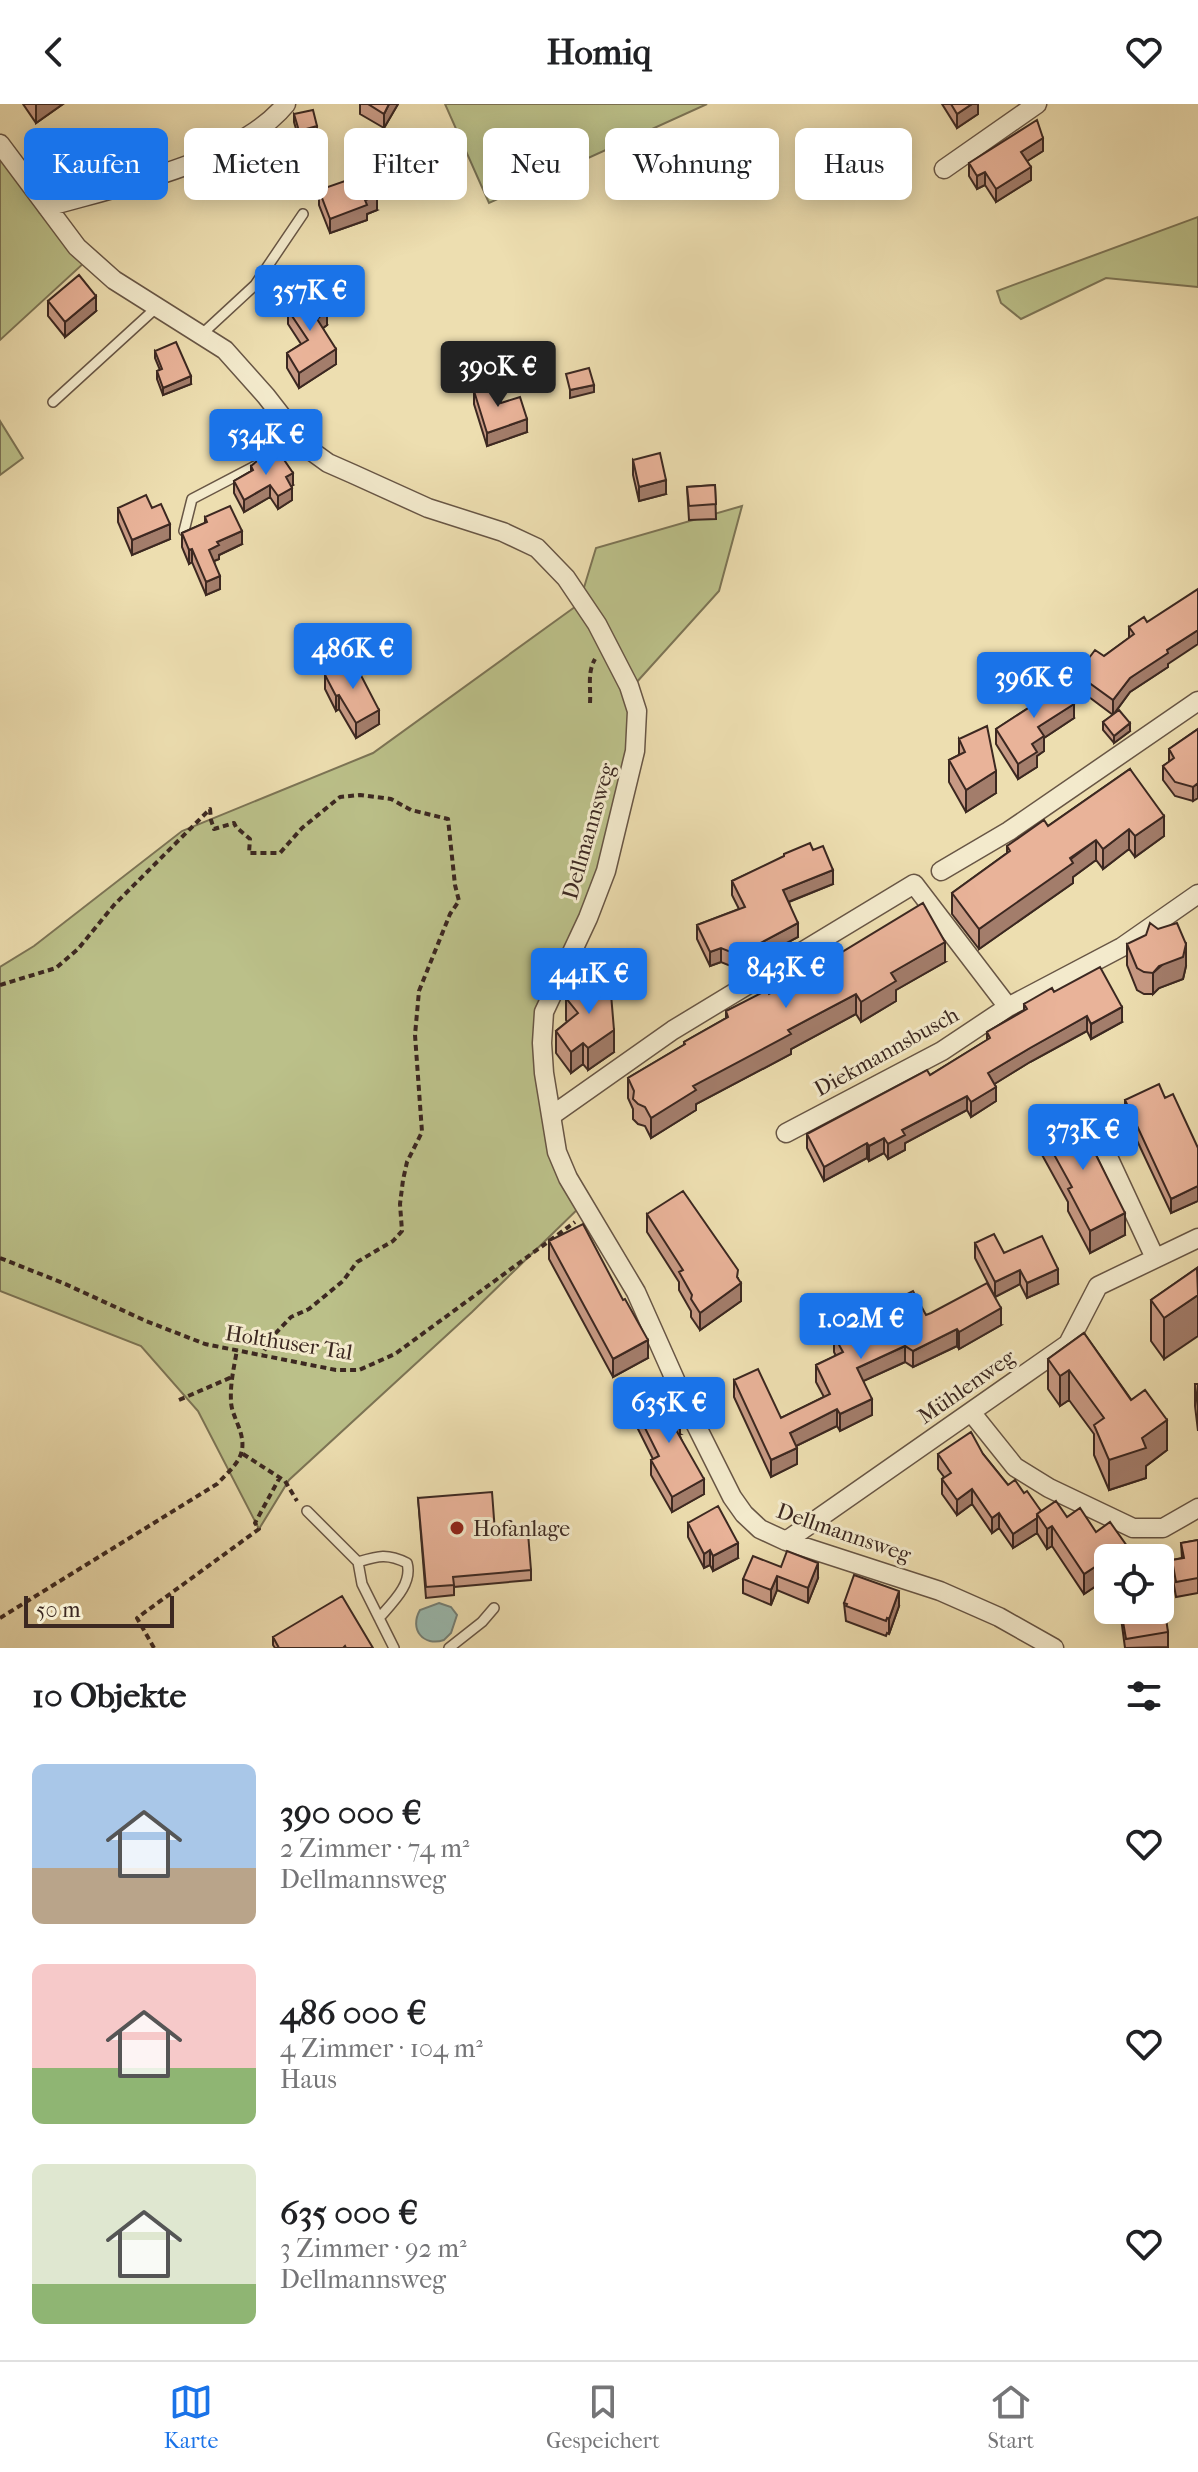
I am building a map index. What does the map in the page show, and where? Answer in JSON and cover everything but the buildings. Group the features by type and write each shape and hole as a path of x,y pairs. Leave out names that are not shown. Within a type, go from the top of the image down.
{"street":[{"path":"47,207 159,176 228,148 277,115 286,104"},
{"path":"944,169 1037,104"},
{"name":"Dellmannsweg","path":"2,151 77,247 114,280 225,350 301,441 328,463 428,508 503,532 537,548 566,578 597,624 629,686 637,711 635,751 606,871 588,918 544,1012 542,1043 551,1116 557,1152 568,1178 636,1292 689,1411 732,1497 744,1514 760,1529 786,1541 940,1591 999,1617 1054,1648"},
{"path":"941,871 1009,831 1198,701"},
{"path":"551,1116 673,1030 914,884 1008,1007"},
{"name":"Diekmannsbusch","path":"786,1133 942,1051 1008,1007 1122,947 1198,894"},
{"path":"1089,1116 1155,1258"},
{"name":"Mühlenweg","path":"786,1541 1068,1344 1098,1286 1198,1238"},
{"path":"971,1412 1015,1467 1049,1488 1133,1528 1163,1528 1198,1508"}],"lane":[{"path":"202,334 255,285 303,214"},
{"path":"53,402 156,308"},
{"path":"184,531 192,499 301,441"},
{"path":"307,1511 358,1562 362,1584 394,1648"},
{"path":"358,1562 378,1556 394,1556 407,1563 410,1573 404,1587 379,1618"},
{"path":"449,1648 482,1622 494,1608"}],"path":[{"path":"590,703 588,673 593,661 608,646"},
{"path":"0,985 56,968 78,949 114,905 210,809 214,829 234,823 250,839 249,853 280,853 302,828 340,797 360,795 391,799 411,810 448,819 459,901 450,914 419,991 415,1035 422,1132 407,1162 403,1180 400,1204 402,1231 393,1241 357,1262 343,1281 309,1309 291,1317 262,1354"},
{"name":"Holthuser Tal","path":"0,1258 205,1344 336,1370 359,1370 395,1354 589,1211"},
{"path":"0,1618 217,1484 243,1454 244,1443 231,1402 237,1350"},
{"path":"179,1400 232,1377"},
{"path":"243,1454 280,1477 307,1511"},
{"path":"154,1648 137,1618 259,1529 255,1523 280,1477"}],"green space":[{"path":"445,104 707,104 654,128 605,128 605,150 589,158 589,128 483,128 483,190 467,154 467,128 456,128"},
{"path":"0,151 24,182 24,200 38,200 85,262 0,340"},
{"path":"1198,217 1198,287 1106,278 1021,319 1001,303 997,291"},
{"path":"0,421 23,458 0,475"},
{"path":"742,506 719,591 635,684 630,753 604,870 543,1012 550,1116 584,1203 472,1312 289,1480 259,1529 198,1411 141,1346 0,1291 0,967 34,946 182,831 373,753 579,604 596,548"}],"water":[{"path":"439,1603 451,1607 457,1615 451,1633 444,1640 436,1642 424,1639 416,1624 420,1610"}],"place":[{"name":"Hofanlage","path":"457,1528"}]}
